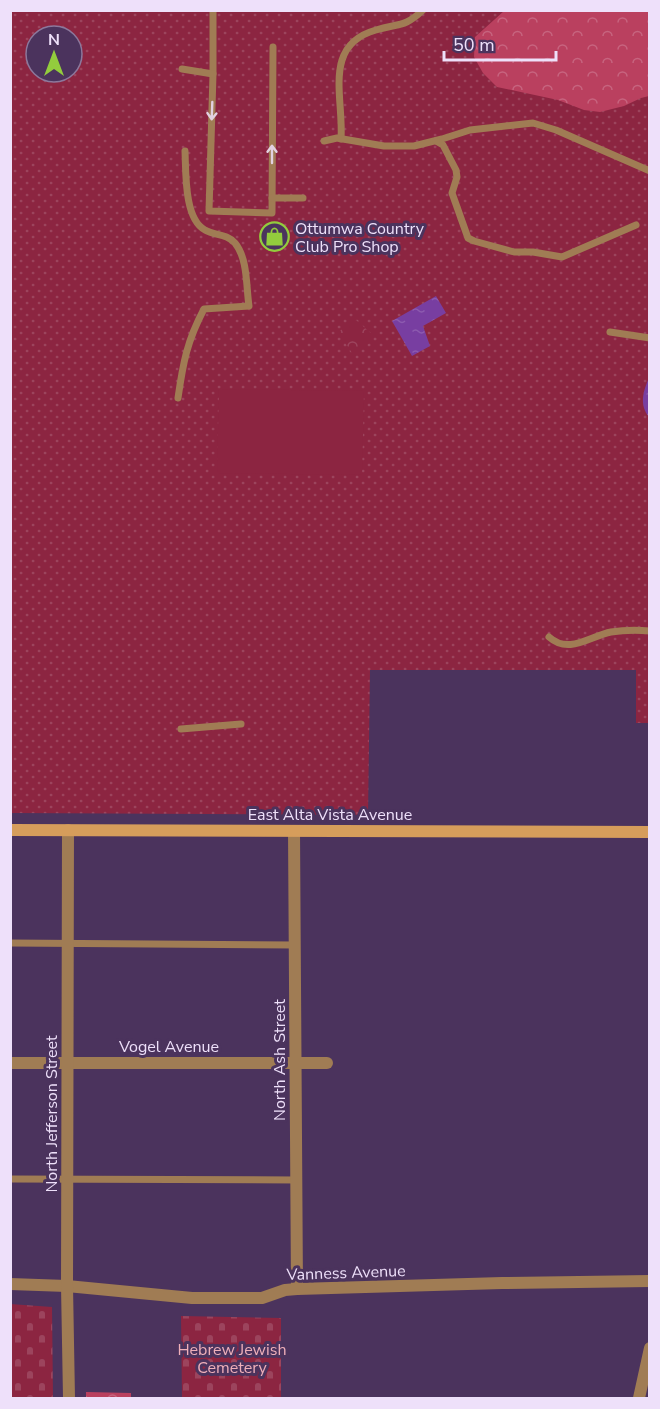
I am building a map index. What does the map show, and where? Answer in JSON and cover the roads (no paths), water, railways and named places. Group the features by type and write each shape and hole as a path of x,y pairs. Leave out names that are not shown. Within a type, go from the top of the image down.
{"main road":[{"name":"East Alta Vista Avenue","path":"10,830 650,832"}],"street":[{"name":"North Jefferson Street","path":"68,830 67,1286 69,1398"},
{"name":"North Ash Street","path":"294,831 297,1289"},
{"name":"Vogel Avenue","path":"10,1063 327,1063"},
{"name":"Vanness Avenue","path":"10,1284 67,1286 200,1298 262,1298 285,1290 297,1289 650,1281"},
{"path":"639,1398 650,1348"}],"lane":[{"path":"213,10 209,211 272,213 273,46"},
{"path":"340,139 340,64 344,52 356,40 375,30 404,25 423,10"},
{"path":"182,69 213,74"},
{"path":"324,141 340,139 384,146 414,146 470,130 534,123 556,130 650,171"},
{"path":"436,141 443,145 456,170 457,177 452,193 468,238 474,241 514,252 533,252 562,257 636,225"},
{"path":"178,398 185,354 192,331 204,309 249,306 245,267 236,244 224,235 205,230 194,219 188,201 185,152"},
{"path":"272,198 303,198"},
{"path":"610,332 650,338"},
{"path":"549,637 555,642 569,646 610,632 650,631"},
{"path":"181,729 241,724"},
{"path":"10,943 295,945"},
{"path":"10,1179 297,1180"}],"water":[{"path":"436,296 446,313 423,326 430,346 412,356 392,321"},
{"path":"649,378 649,417 644,408 643,398"}],"place":[{"name":"Ottumwa Country Club Pro Shop","path":"274,237"}],"park label":[{"name":"Hebrew Jewish Cemetery","path":"232,1358"}]}
